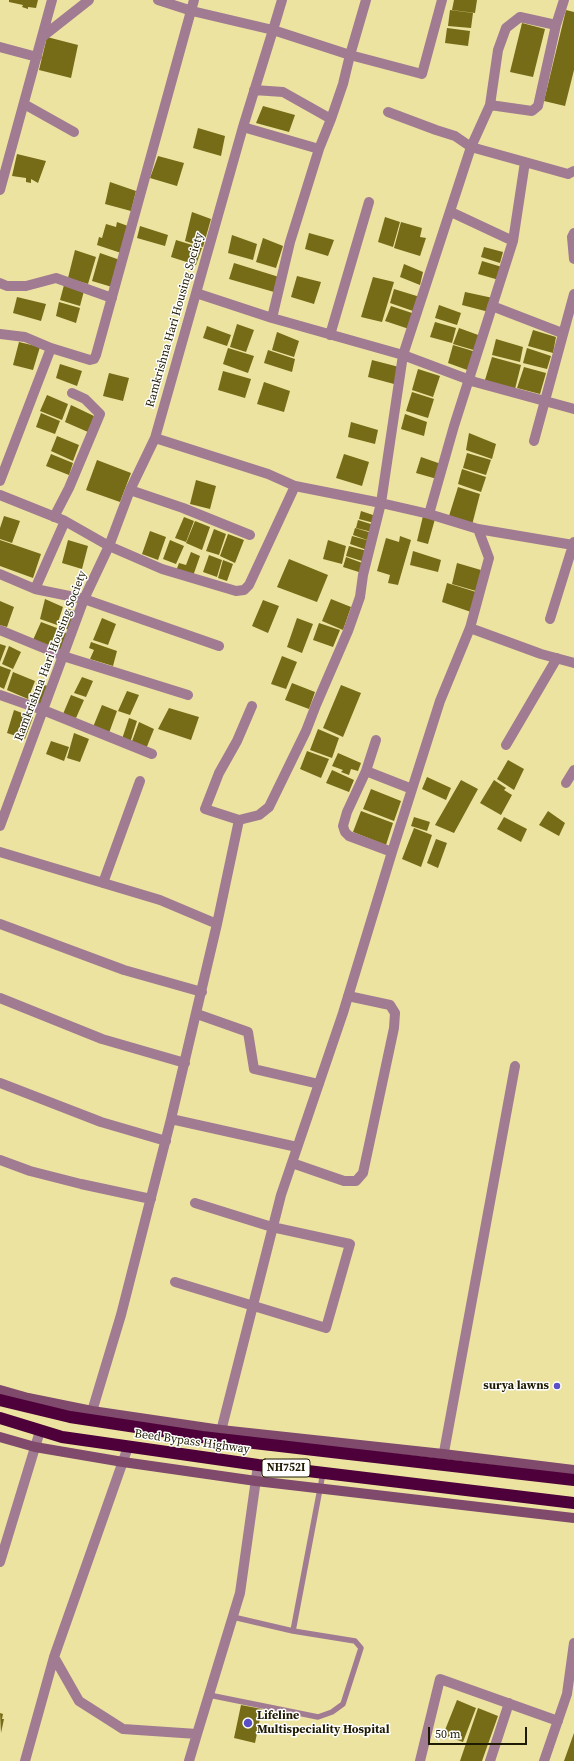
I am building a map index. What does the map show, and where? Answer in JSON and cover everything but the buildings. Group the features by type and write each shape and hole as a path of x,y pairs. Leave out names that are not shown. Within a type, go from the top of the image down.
{"highway":[{"name":"Beed Bypass Highway","path":"0,1400 70,1417 91,1416 220,1434 442,1459 574,1480"},
{"name":"Beed Bypass Highway","path":"0,1418 62,1438 258,1465 574,1503"}],"street":[{"path":"0,190 4,162 24,104 52,0"},
{"path":"42,37 89,0"},
{"path":"158,0 192,11 273,30 350,55 422,74 442,0"},
{"path":"0,334 25,337 51,348 90,360 94,359 194,0"},
{"name":"Ramkrishna Hari Housing Society","path":"0,826 84,599 109,546 130,490 155,438 243,127 282,0"},
{"path":"272,318 290,242 300,215 319,149 343,84 366,0"},
{"path":"490,105 532,111 538,106 556,25 564,0"},
{"path":"252,706 237,741 219,773 205,809 239,820 259,815 269,808 306,731 348,631 360,597 363,575 381,504 403,355 471,147 490,105 498,50 506,28 520,17 556,25"},
{"path":"0,47 37,57"},
{"path":"254,90 283,92 331,119"},
{"path":"24,104 74,132"},
{"path":"388,112 455,136 471,147 568,174 574,172"},
{"path":"243,127 319,149"},
{"path":"429,514 468,380 513,241 525,162"},
{"path":"330,335 369,202"},
{"path":"450,212 513,241"},
{"path":"574,233 572,236 574,259"},
{"path":"0,283 7,286 26,286 56,278 112,298"},
{"path":"196,293 272,318 403,355 468,380 574,409"},
{"path":"534,442 546,401 562,333 574,294"},
{"path":"492,306 562,333"},
{"path":"0,481 51,348"},
{"path":"54,517 69,488 100,414 85,398 72,393"},
{"path":"155,438 268,474 295,486 429,514 478,529 574,543 550,619"},
{"path":"0,495 65,521 109,546 162,569 225,589 236,591 244,590 249,585 295,486"},
{"path":"130,490 183,508 250,535"},
{"path":"35,590 65,521"},
{"path":"220,1434 281,1195 348,996 440,701 470,628 490,558 478,529"},
{"path":"0,574 35,590 84,599 219,646"},
{"path":"470,628 541,654 574,663"},
{"path":"0,630 63,656 188,695"},
{"path":"506,745 557,658"},
{"path":"0,695 43,710 152,754"},
{"path":"376,740 366,771 347,812 343,826 345,832 349,836 392,852"},
{"path":"566,783 574,770"},
{"path":"366,771 412,789"},
{"path":"104,883 140,781"},
{"path":"0,1390 91,1416 121,1315 166,1141 218,924 239,820"},
{"path":"0,852 160,900 218,924"},
{"path":"0,924 124,970 202,992"},
{"path":"292,1163 344,1180 356,1180 363,1173 394,1028 395,1013 390,1005 348,996"},
{"path":"0,998 102,1039 185,1063"},
{"path":"197,1014 248,1032 254,1069 319,1084"},
{"path":"515,1066 442,1459 574,1470"},
{"path":"0,1083 101,1122 166,1141"},
{"path":"171,1119 297,1147"},
{"path":"0,1160 30,1171 151,1199"},
{"path":"175,1282 326,1328 350,1244 272,1228 195,1203"},
{"path":"0,1562 40,1431"},
{"path":"0,1437 35,1447 123,1462 256,1481 574,1518"},
{"path":"25,1761 54,1657 128,1447"},
{"path":"189,1761 240,1593 258,1465"},
{"path":"544,1761 567,1694 573,1664 574,1643"},
{"path":"54,1657 79,1701 123,1729 197,1734"},
{"path":"420,1761 440,1679 558,1721"},
{"path":"490,1761 509,1703"}],"lane":[{"path":"293,1632 323,1473"},
{"path":"209,1695 318,1717 332,1712 343,1704 361,1648 359,1643 356,1641 293,1632 233,1617"}],"place":[{"name":"surya lawns","path":"557,1386"},
{"name":"Lifeline Multispeciality Hospital","path":"248,1723"}]}
